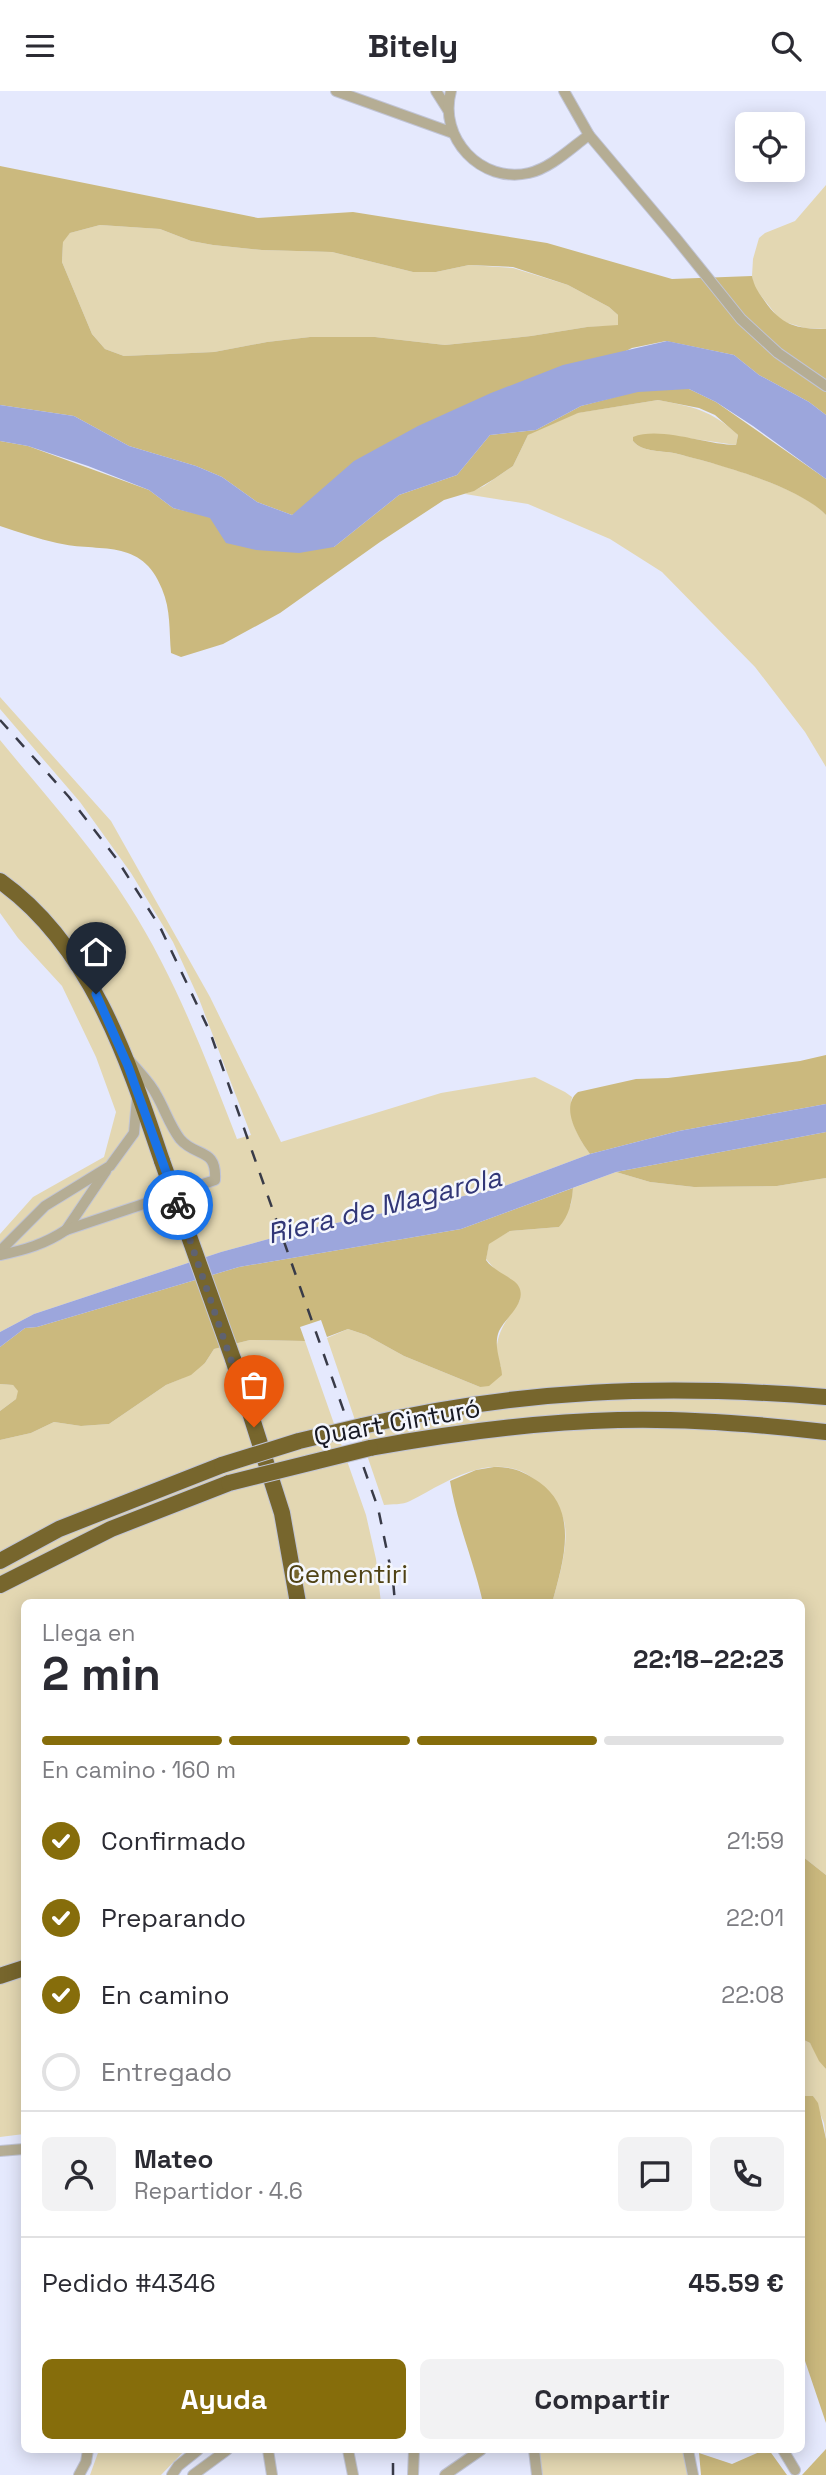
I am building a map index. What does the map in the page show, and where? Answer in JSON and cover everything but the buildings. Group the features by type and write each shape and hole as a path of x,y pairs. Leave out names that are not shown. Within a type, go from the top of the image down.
{"highway":[{"path":"0,881 39,916 75,960 96,994 122,1051 233,1359 282,1513 296,1599"},
{"name":"Quart Cinturó","path":"0,1561 59,1529 222,1465 299,1441 444,1408 525,1397 614,1390 718,1391 826,1397"},
{"name":"Quart Cinturó","path":"0,1585 111,1529 229,1483 370,1448 452,1433 618,1420 704,1421 826,1432"},
{"path":"0,1976 21,1969"},
{"path":"0,1985 21,1978"}],"street":[{"path":"336,91 453,133"},
{"path":"436,91 448,110 453,133 462,148 479,164 495,171 517,175 541,169 589,135"},
{"path":"448,110 452,91"},
{"path":"564,91 589,135 676,237 741,319 778,353 826,386"},
{"path":"0,1253 47,1242 66,1230 215,1179 216,1165 211,1157 183,1142 174,1131 156,1092 122,1051"},
{"path":"66,1230 134,1133 138,1092"},
{"path":"134,1133 153,1133 156,1092"},
{"path":"0,1253 46,1206 110,1166"},
{"path":"0,2151 21,2149"},
{"path":"79,2475 88,2453"},
{"path":"172,2475 178,2466 194,2453"},
{"path":"193,2475 223,2453"},
{"path":"268,2453 272,2475"},
{"path":"349,2453 353,2475"},
{"path":"413,2475 414,2453"},
{"path":"445,2475 477,2453"},
{"path":"534,2453 537,2475"},
{"path":"689,2453 693,2475"},
{"path":"785,2453 795,2470"}],"green space":[{"path":"826,185 826,329 805,328 781,321 754,287 753,259 759,238 795,221"},
{"path":"100,225 160,229 191,241 213,245 262,250 332,252 413,272 436,272 469,265 513,268 568,285 609,307 618,315 618,326 587,327 445,345 375,337 310,337 214,352 124,356 105,349 92,334 62,262 63,241 70,233"},
{"path":"658,400 692,408 719,420 738,435 736,445 659,434 633,441 637,445 694,458 757,477 798,495 826,515 826,767 805,732 755,667 662,572 610,539 528,504 465,494 484,486 513,466 528,435 536,430 577,413"},
{"path":"0,697 111,821 210,997 281,1142 441,1093 535,1077 572,1097 572,1120 590,1154 497,1189 294,1232 221,1252 34,1314 0,1332 0,1234 33,1197 104,1157 116,1112 96,1057 62,986 18,938 0,913 0,740 84,841 129,905 146,932 175,990 237,1139 251,1135 199,999 173,942 131,873 80,802 0,709"},
{"path":"616,1172 650,1182 694,1187 777,1186 826,1178 826,1875 805,1858 805,1599 553,1599 566,1537 563,1518 538,1482 512,1468 479,1469 443,1483 407,1502 384,1505 327,1338 348,1329 366,1335 404,1356 480,1387 501,1367 498,1339 520,1300 511,1279 497,1272 486,1259 489,1243 510,1231 559,1227 571,1204 573,1188"},
{"name":"Cementiri","path":"250,1340 305,1341 366,1515 376,1559 381,1599 21,1599 21,2134 0,2137 0,1440 31,1433 54,1422 81,1426 109,1424 166,1385 183,1378 205,1363 214,1349"},
{"path":"0,1384 13,1385 19,1391 16,1399 0,1411"},
{"path":"805,2040 810,2043 826,2069 826,2139 824,2123 813,2096 805,2096"},
{"path":"98,2453 182,2453 161,2475 90,2475"},
{"path":"539,2453 684,2453 688,2475 542,2475"}],"shaded area":[{"path":"0,166 258,218 353,212 547,243 672,279 752,276 762,297 783,320 806,328 826,329 826,415 809,402 759,375 734,355 666,341 632,348 292,515 257,502 222,477 196,466 129,446 74,416 0,405","holes":["100,225 160,229 191,241 213,245 262,250 332,252 413,272 436,272 469,265 513,267 568,285 609,307 618,315 618,325 445,345 375,337 310,337 214,352 124,356 105,349 92,334 62,262 63,242 70,233"]},
{"path":"689,389 716,402 826,479 826,515 797,495 757,477 678,454 642,448 633,441 633,437 657,434 736,445 738,435 715,415 699,408 658,400 578,413 528,435 513,466 474,491 444,500 280,613 223,644 181,657 171,653 165,597 153,573 143,561 118,550 57,543 0,526 0,441 28,446 149,490 173,508 334,547 399,495 457,475 490,435 536,430 581,406 638,391"},
{"path":"826,1055 826,1104 679,1131 590,1154 573,1123 570,1106 578,1092 636,1079 668,1078 800,1061"},
{"path":"826,1132 826,1178 777,1186 694,1187 650,1182 616,1172"},
{"path":"573,1188 569,1209 559,1227 510,1231 489,1244 486,1260 517,1284 521,1293 518,1305 497,1337 502,1375 489,1386 480,1387 404,1356 366,1335 348,1329 327,1337 321,1320 300,1327 305,1341 250,1340 214,1349 205,1363 191,1375 166,1385 109,1424 81,1426 54,1422 31,1433 0,1440 0,1411 16,1399 18,1391 13,1385 0,1384 0,1347 25,1328 37,1327 239,1267 461,1229"},
{"path":"494,1467 523,1472 552,1494 560,1508 565,1538 564,1555 553,1599 482,1599 450,1481 476,1470"},
{"path":"805,1858 826,1875 826,2069 810,2043 805,2040"},
{"path":"805,2096 813,2096 818,2103 826,2139 826,2423 805,2361"},
{"path":"826,2449 826,2475 802,2475"},
{"path":"699,2453 732,2464 757,2453 771,2453 787,2475 701,2475"}],"water":[{"path":"667,341 734,355 759,375 809,402 826,415 826,479 753,426 716,402 689,389 638,392 581,406 536,430 490,435 457,475 399,495 334,547 299,553 256,550 226,543 210,518 173,508 149,490 28,446 0,441 0,405 74,416 129,446 196,466 222,477 257,502 292,515 354,461 418,426 491,393 563,365"},
{"path":"826,1104 826,1132 616,1172 461,1229 239,1267 37,1327 25,1328 0,1347 0,1332 34,1314 221,1252 294,1232 497,1189 590,1154 679,1131"}],"railway":[{"path":"0,720 69,797 116,858 160,927 210,1032 378,1508 395,1599"},
{"path":"393,2453 393,2475"}],"way so far":[{"path":"178,1205 233,1359 254,1427"}],"route":[{"path":"96,994 128,1066 178,1205"}],"water label":[{"name":"Riera de Magarola","path":"384,1205"}]}
